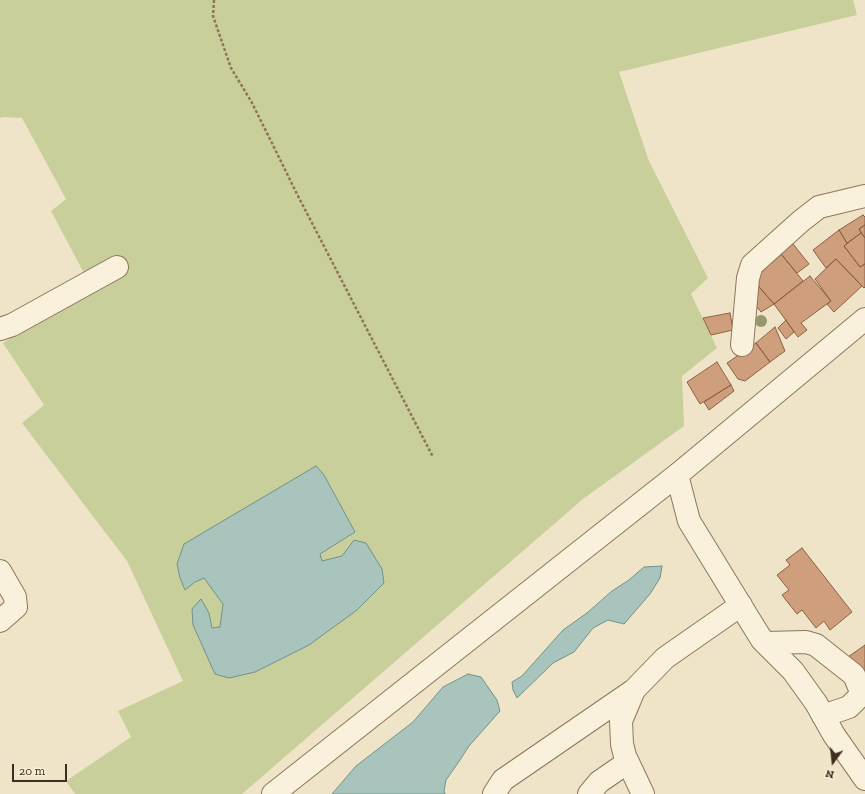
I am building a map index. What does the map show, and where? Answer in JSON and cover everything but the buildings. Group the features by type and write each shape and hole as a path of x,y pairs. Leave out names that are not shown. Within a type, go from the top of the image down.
{"street":[{"path":"742,346 744,265 752,266 801,221 819,207 862,196"},
{"path":"0,328 12,325 117,267"},
{"path":"272,794 677,475 865,319"},
{"path":"677,475 689,521 765,643 794,671 816,703 834,735 865,779"},
{"path":"0,571 15,597 16,607 0,621"},
{"path":"494,794 503,780 634,690 665,658 741,605"},
{"path":"765,643 806,642 816,645 854,675 862,694 848,707 823,716"},
{"path":"634,690 621,721 622,744 628,762 643,794"},
{"path":"589,794 599,782 628,762"}],"path":[{"path":"214,0 213,16 231,68 262,123 300,201 433,457"}],"green space":[{"path":"0,0 853,0 857,15 619,72 649,161 708,278 691,294 717,348 682,376 684,426 583,499 242,794 75,794 66,781 131,737 118,711 183,681 127,561 22,423 44,405 3,343 87,288 85,275 51,211 66,199 22,118 0,118"}],"water":[{"path":"316,466 324,475 355,532 320,554 322,561 342,556 354,540 366,543 382,569 384,583 357,610 309,645 255,672 229,678 215,674 193,625 192,609 201,599 209,613 212,628 220,627 223,604 204,578 195,582 185,590 180,578 177,564 184,544"},
{"path":"662,566 660,578 650,594 624,624 608,620 593,628 574,652 553,663 517,698 513,690 512,682 522,676 563,630 587,613 612,591 629,580 644,567"},
{"path":"468,674 481,677 497,700 500,711 469,746 446,780 444,791 445,794 332,794 356,766 413,722 443,687"}]}
